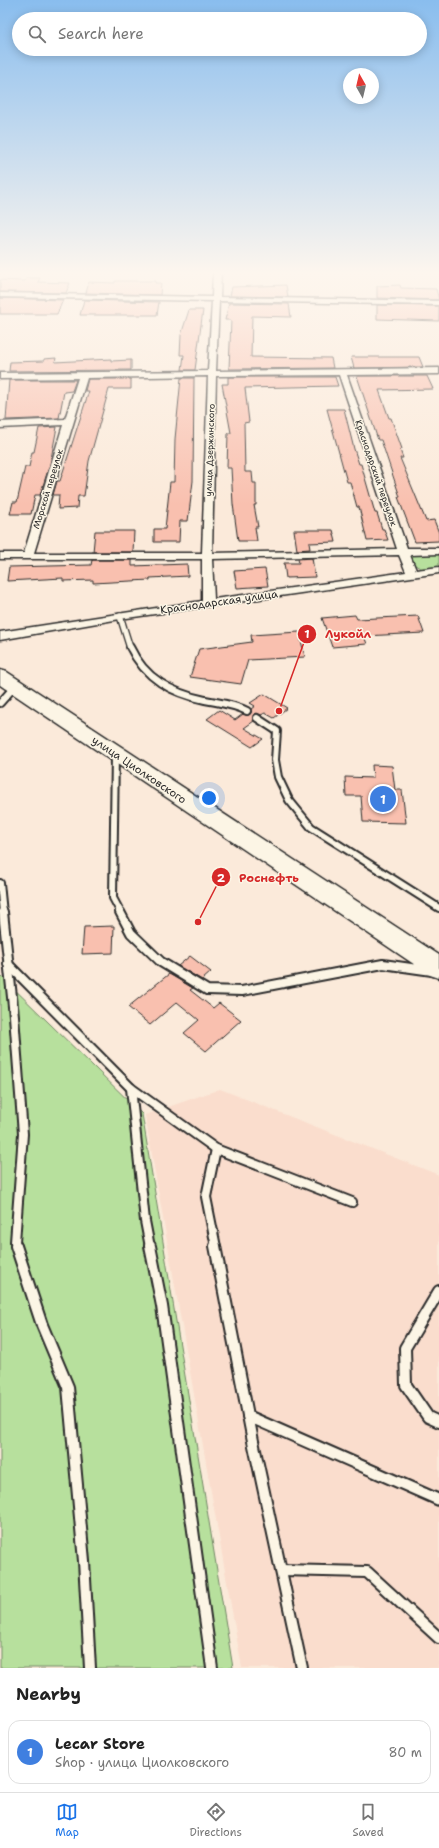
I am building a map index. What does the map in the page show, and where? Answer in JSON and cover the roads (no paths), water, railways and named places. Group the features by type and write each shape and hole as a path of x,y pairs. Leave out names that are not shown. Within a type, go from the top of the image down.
{"main road":[{"name":"улица Циолковского","path":"8,681 115,754 439,968"}],"street":[{"name":"улица Дзержинского","path":"208,604 207,556 213,350"},
{"path":"0,376 439,371"},
{"name":"Краснодарский переулок","path":"342,372 412,574"},
{"name":"Морской переулок","path":"28,556 83,375"},
{"path":"0,425 69,422"},
{"path":"0,556 207,556 439,550"},
{"name":"Краснодарская улица","path":"0,636 120,616 439,570"}],"lane":[{"path":"120,616 129,647 138,665 152,679 174,692 206,700 236,704 247,711"},
{"path":"0,703 8,681"},
{"path":"257,718 277,731 275,767 281,786 295,809 311,827 439,908"},
{"path":"115,754 113,898 132,933 161,962 207,990 242,991 383,964 439,972"},
{"path":"0,883 23,1134 15,1242 42,1325 68,1387 84,1561 90,1668"},
{"path":"8,964 130,1088 216,1149 352,1202"},
{"path":"130,1088 145,1221 162,1306 212,1668"},
{"path":"216,1149 206,1197 248,1416 302,1668"},
{"path":"439,1291 405,1348 406,1385 428,1417 439,1422"},
{"path":"248,1416 439,1500"},
{"path":"281,1570 367,1572 439,1638"}],"place":[{"name":"Лукойл","path":"279,711"},
{"name":"Lecar Store","path":"383,799"},
{"name":"Роснефть","path":"198,922"}]}
